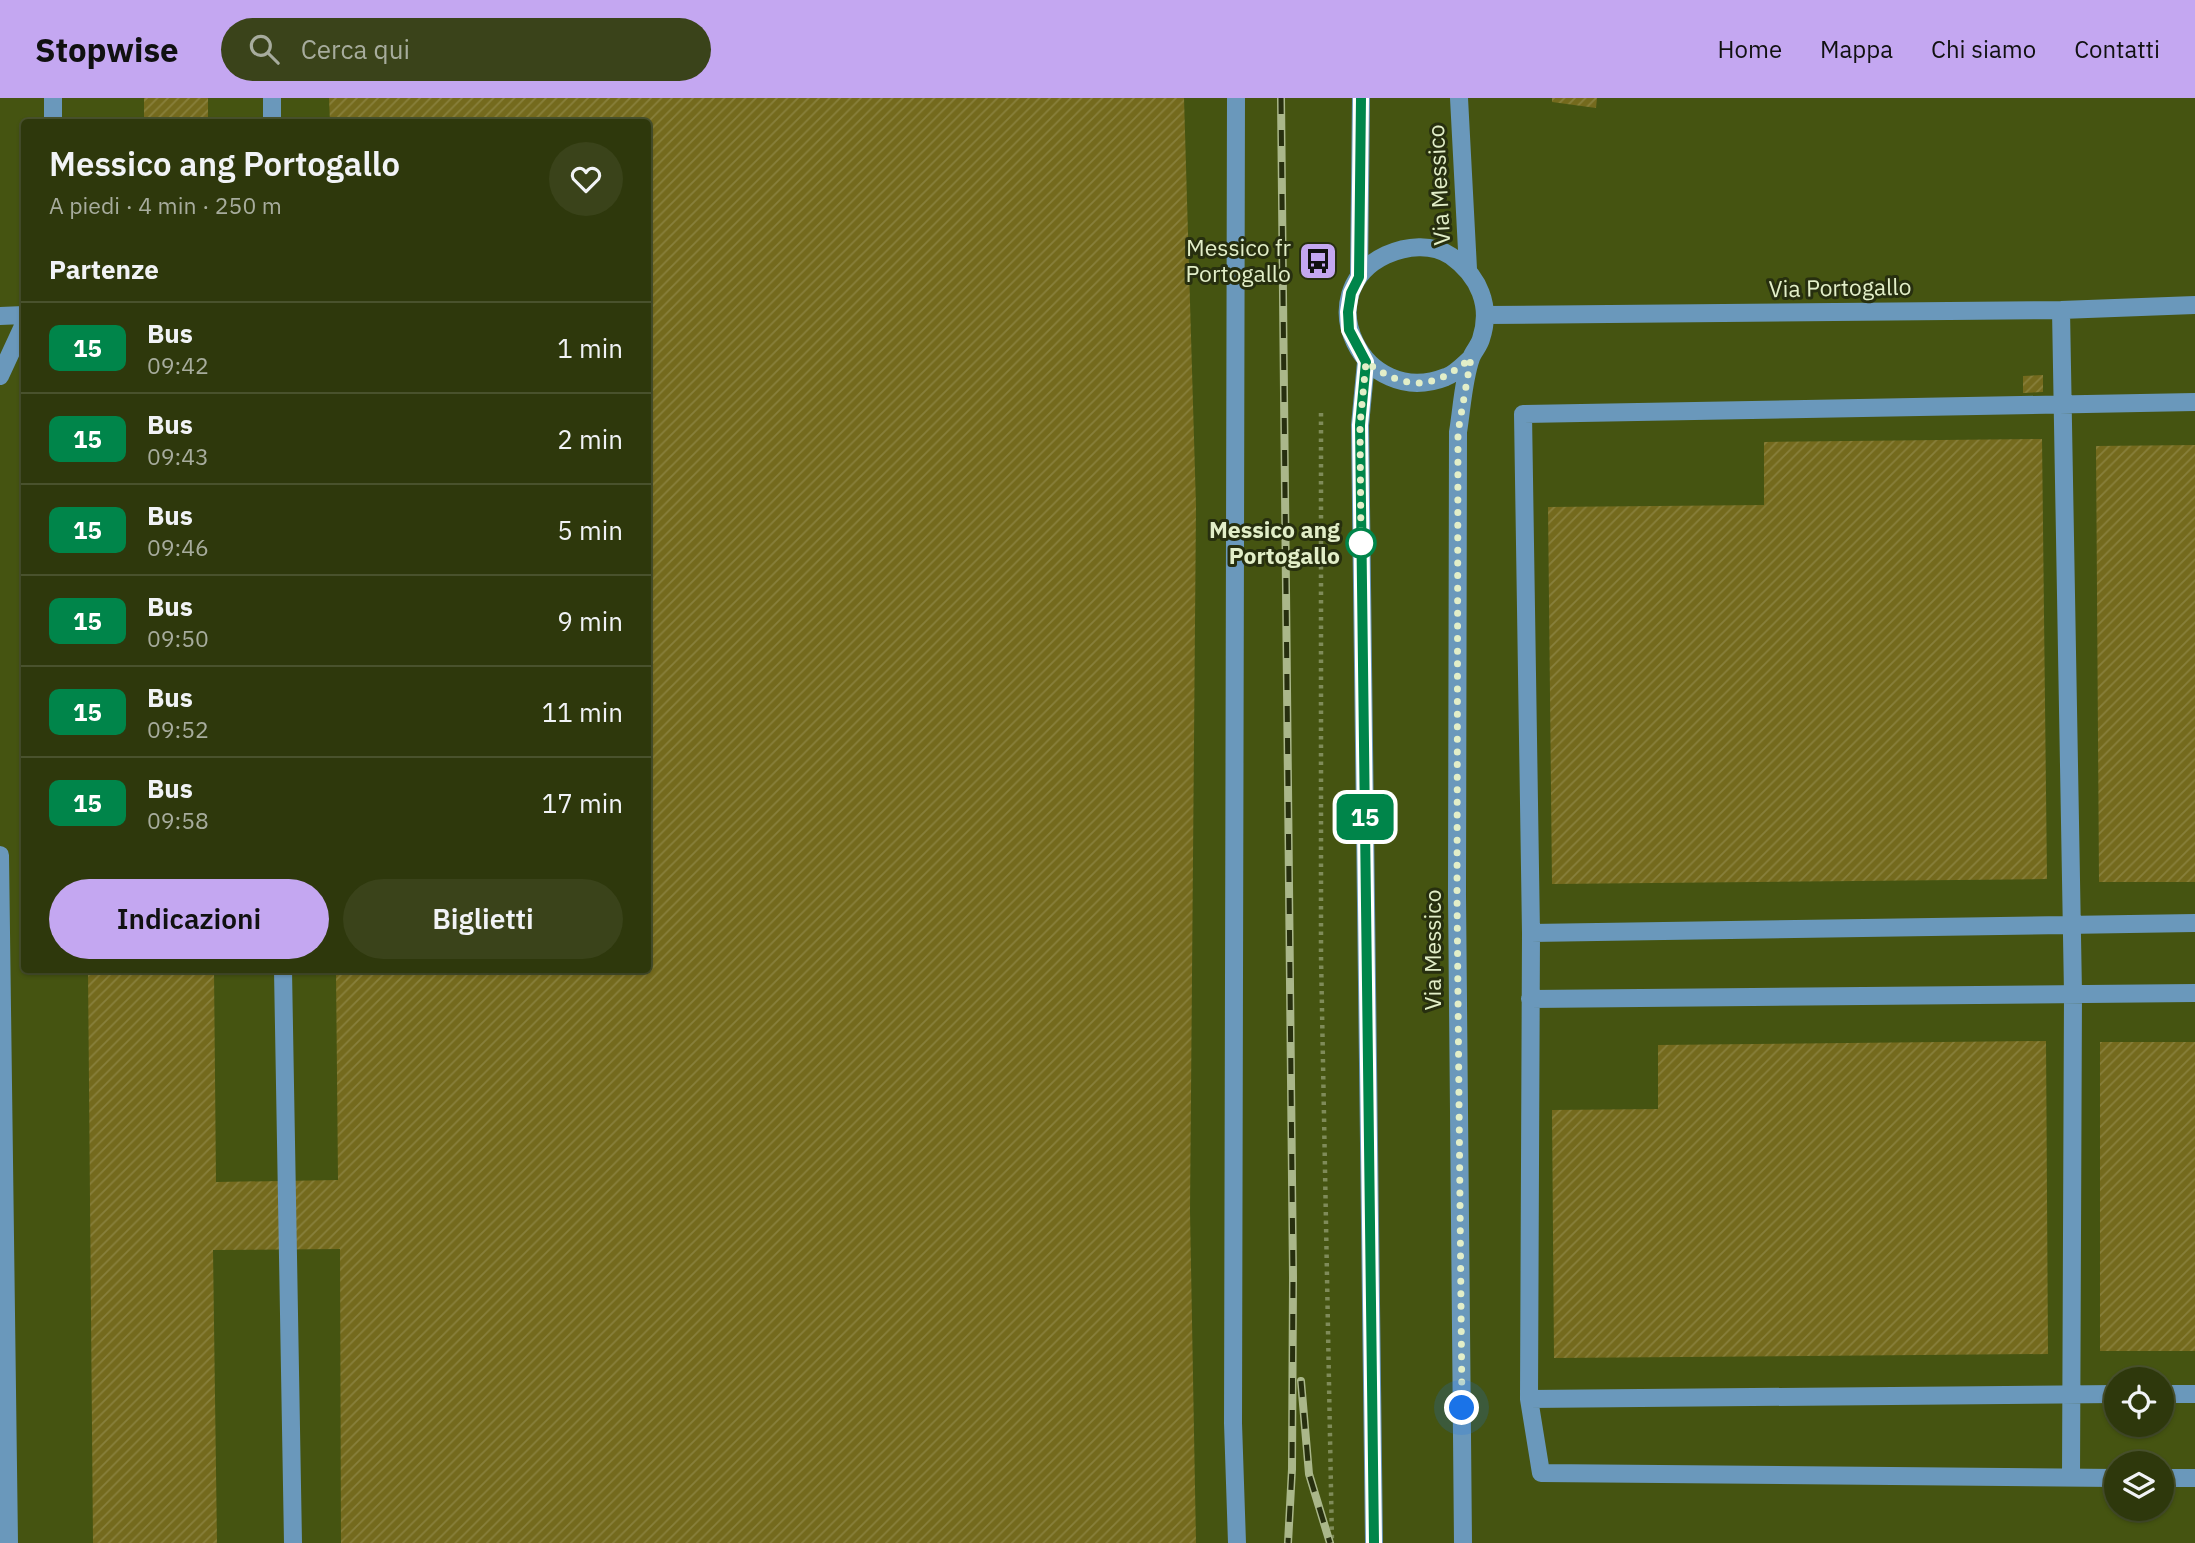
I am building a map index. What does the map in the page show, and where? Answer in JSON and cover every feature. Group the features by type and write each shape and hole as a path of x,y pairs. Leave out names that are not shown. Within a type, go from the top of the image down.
{"street":[{"path":"53,98 53,119"},
{"path":"272,98 272,119"},
{"path":"1236,98 1233,1423 1237,1543"},
{"path":"1361,98 1359,277 1351,293 1349,330 1366,362 1390,379 1420,384 1448,377 1471,358"},
{"name":"Via Messico","path":"1459,98 1468,270"},
{"name":"Via Messico","path":"1359,277 1377,259 1400,249 1424,247 1448,254 1468,270 1482,293 1486,315 1481,341 1471,358 1458,432 1457,909 1463,1543"},
{"name":"Via Portogallo","path":"1486,315 2061,310 2195,305"},
{"path":"2061,310 2073,993 2071,1477"},
{"path":"0,316 21,315"},
{"path":"0,376 21,330"},
{"path":"1366,362 1360,425 1374,1543"},
{"path":"2104,1478 1541,1473 1529,1399 1531,933 1523,414 2195,402"},
{"path":"0,855 9,1543"},
{"path":"1531,933 2195,923"},
{"path":"283,973 293,1543"},
{"path":"1530,999 2195,993"},
{"path":"1529,1399 2104,1394"},
{"path":"2174,1394 2195,1394"},
{"path":"2174,1478 2195,1478"}],"path":[{"path":"1321,413 1321,956 1332,1543"}],"shaded area":[{"path":"0,98 2195,98 2195,1543 0,1543"}],"building":[{"path":"144,98 208,98 208,119 144,119"},
{"path":"329,98 1184,98 1196,506 1190,1211 1196,1543 341,1543 340,1249 213,1250 217,1543 93,1543 88,973 214,973 216,1182 338,1180 336,973 651,973 651,119 330,119"},
{"path":"1552,98 1597,98 1596,108 1552,102"},
{"path":"2043,375 2043,392 2023,393 2023,376"},
{"path":"2042,439 2047,879 1552,884 1548,507 1764,505 1764,442"},
{"path":"2195,445 2195,882 2099,882 2096,446"},
{"path":"2046,1041 2048,1354 1554,1358 1552,1110 1658,1109 1658,1045"},
{"path":"2100,1042 2195,1042 2195,1351 2100,1351"}],"railway":[{"path":"1281,98 1293,1277 1292,1469 1288,1543"},
{"path":"1301,1381 1309,1474 1330,1543"}],"bus line":[{"name":"15","path":"1361,98 1359,277 1351,293 1348,312 1349,330 1366,362 1360,425 1374,1543"}],"place":[{"name":"Messico fr Portogallo","path":"1318,261"},
{"name":"Messico ang Portogallo","path":"1361,543"}],"route":[{"path":"1361,543 1360,425 1366,362 1390,379 1420,384 1448,377 1471,358 1458,432 1457,895 1462,1408"}]}
